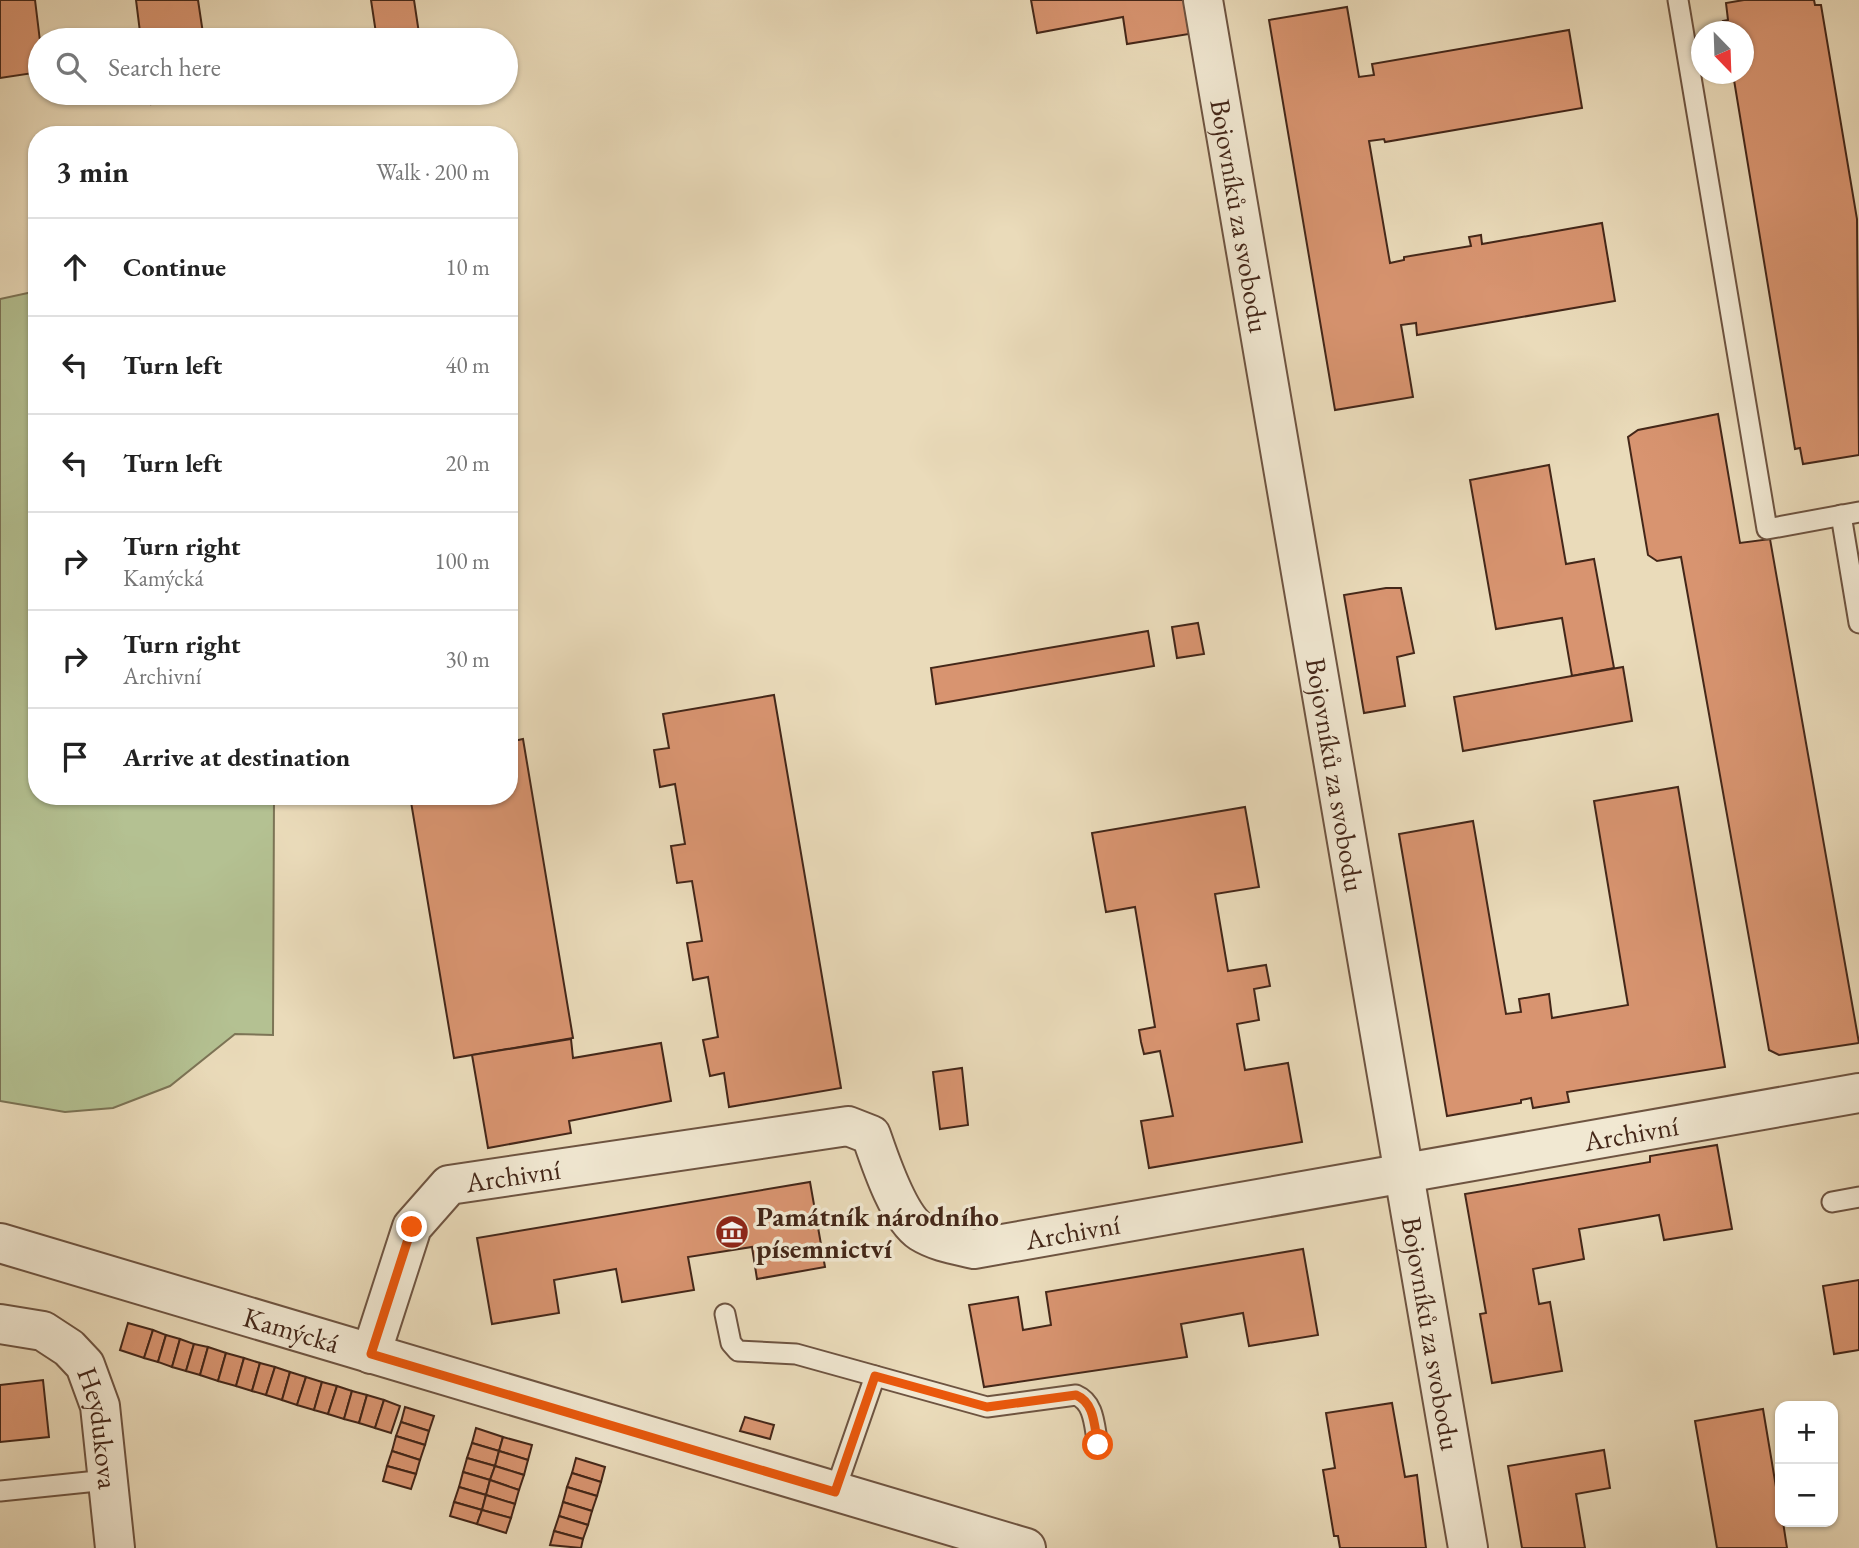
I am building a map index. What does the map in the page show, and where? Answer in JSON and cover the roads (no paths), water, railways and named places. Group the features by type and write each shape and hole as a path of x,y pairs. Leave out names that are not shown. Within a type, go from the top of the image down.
{"street":[{"name":"Bojovníků za svobodu","path":"1203,0 1468,1548"},
{"name":"Archivní","path":"371,1354 412,1227 449,1185 848,1126 871,1135 907,1218 920,1232 938,1240 974,1249 1404,1171 1859,1093"},
{"name":"Kamýcká","path":"0,1243 1026,1548"},
{"name":"Heydukova","path":"0,1324 43,1331 69,1348 85,1365 100,1406 115,1548"}],"lane":[{"path":"1678,0 1767,529 1850,513 1859,623"},
{"path":"1832,1202 1859,1197"},
{"path":"725,1314 731,1343 738,1351 796,1354 987,1407 1076,1395 1085,1399 1090,1406 1098,1445"},
{"path":"835,1492 875,1376"},
{"path":"0,1491 107,1480"}],"place":[{"name":"Památník národního písemnictví","path":"732,1232"}]}
